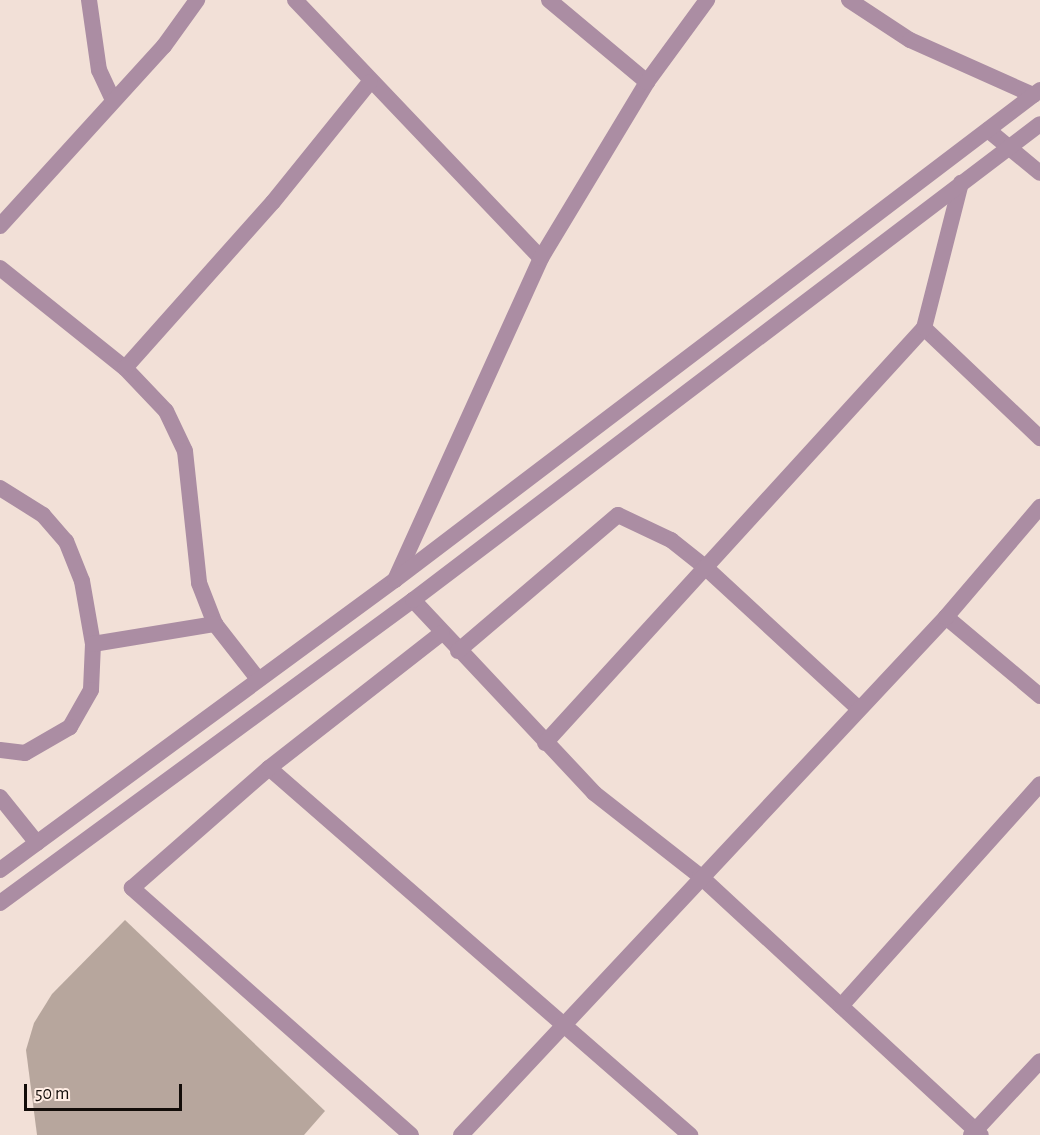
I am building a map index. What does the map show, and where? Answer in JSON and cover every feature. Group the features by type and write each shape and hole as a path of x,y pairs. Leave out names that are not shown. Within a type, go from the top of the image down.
{"street":[{"path":"89,0 99,70 112,98"},
{"path":"0,226 112,98 164,46 196,0"},
{"path":"295,0 370,82 462,170 541,258"},
{"path":"549,0 647,82"},
{"path":"395,580 541,258 647,82 707,0"},
{"path":"0,870 395,580 1037,93 910,39 849,0"},
{"path":"124,368 273,202 370,82"},
{"path":"0,903 413,600 1040,124"},
{"path":"988,130 1040,172"},
{"path":"545,743 924,328 961,183"},
{"path":"0,268 124,368 166,411 185,451 199,583 215,624 258,679"},
{"path":"924,328 1040,438"},
{"path":"0,488 43,515 66,541 81,581 93,644 91,690 70,727 33,750 0,750"},
{"path":"461,1135 700,876 946,617 1040,507"},
{"path":"458,651 618,515 670,540 705,567 859,709"},
{"path":"413,600 458,651 594,793 700,876 976,1133 1040,1061"},
{"path":"946,617 1040,696"},
{"path":"93,644 215,624"},
{"path":"411,1135 132,888 269,768 442,633"},
{"path":"269,768 565,1023 690,1135"},
{"path":"841,1006 1040,784"},
{"path":"0,797 54,863"}],"building":[{"path":"125,920 325,1111 304,1135 37,1135 26,1050 34,1023 52,994"}]}
